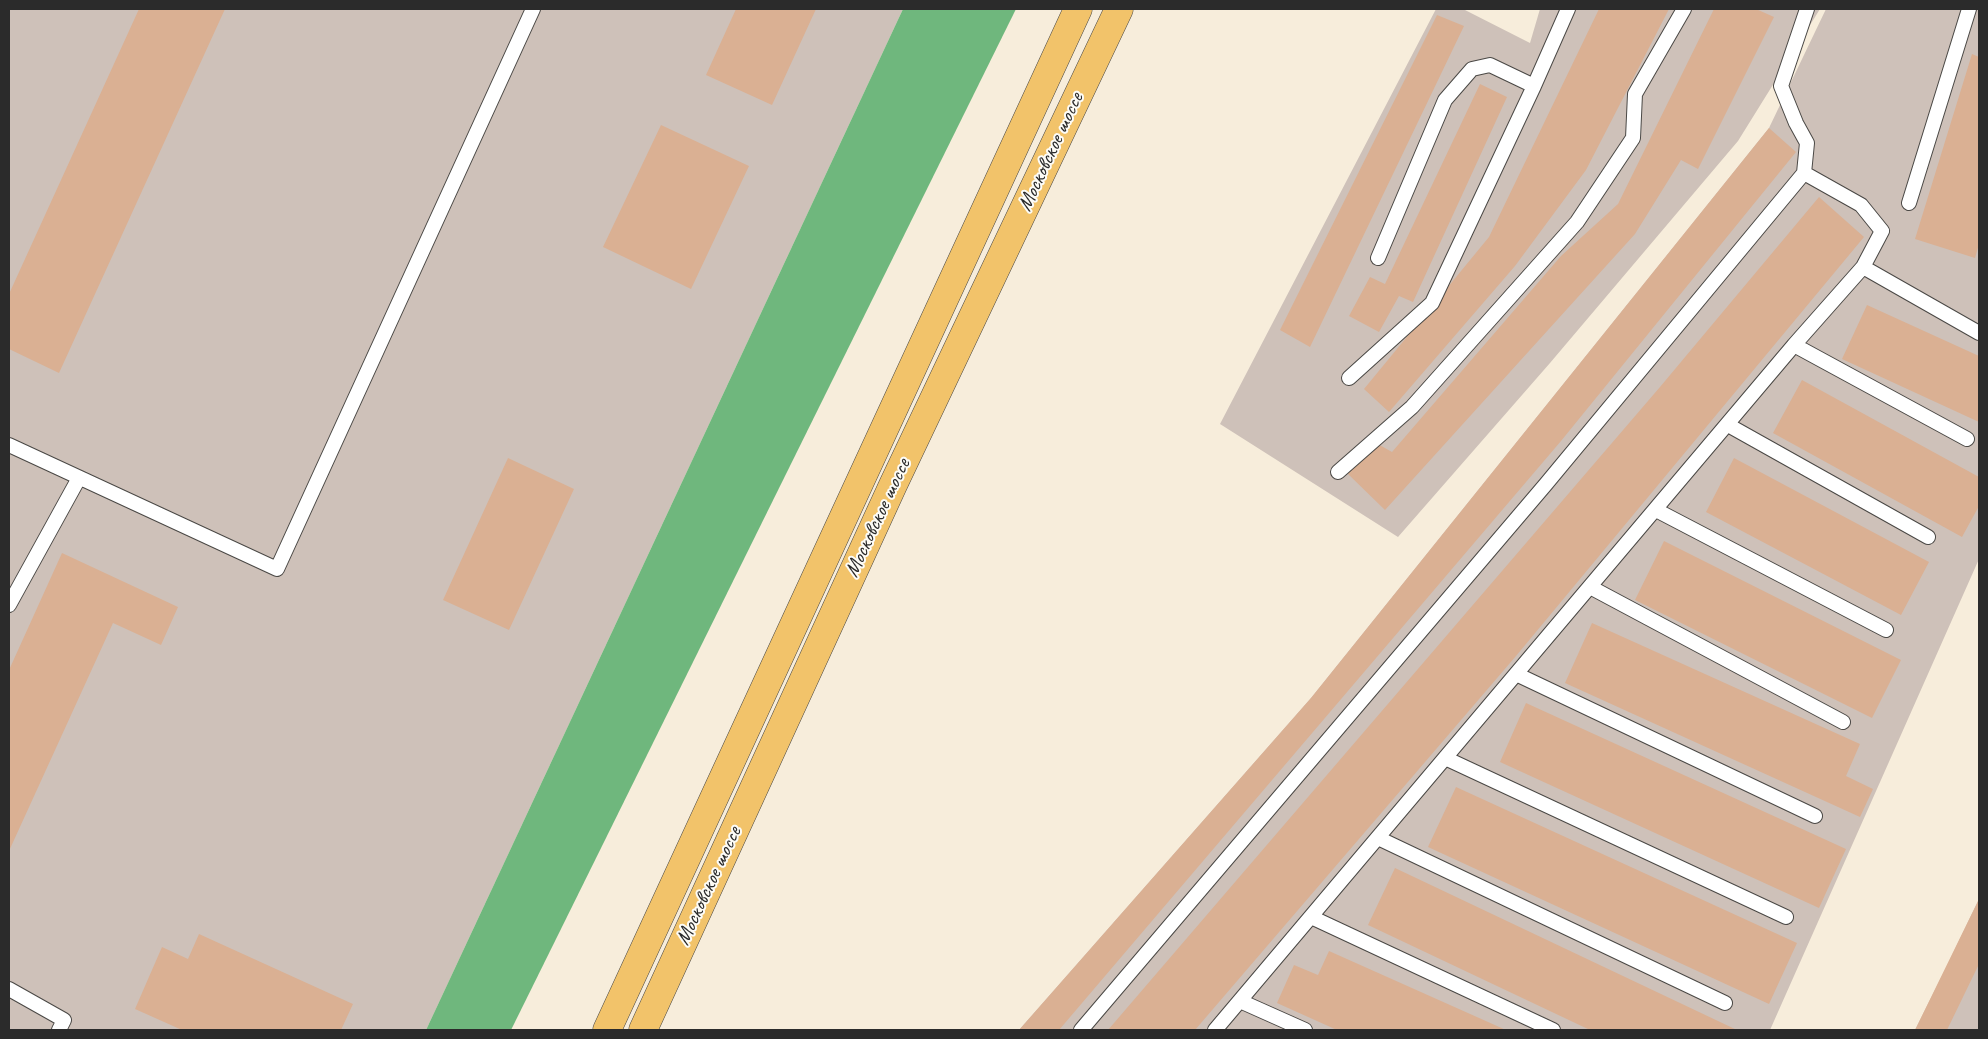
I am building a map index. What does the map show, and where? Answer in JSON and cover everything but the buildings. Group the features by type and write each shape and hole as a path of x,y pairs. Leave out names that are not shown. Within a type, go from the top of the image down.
{"main road":[{"name":"Московское шоссе","path":"607,1030 1078,9"},
{"name":"Московское шоссе","path":"643,1030 889,494 1119,9"}],"lane":[{"path":"9,445 277,569 533,9"},
{"path":"1349,378 1432,303 1568,9"},
{"path":"1338,472 1412,407 1578,222 1633,138 1635,94 1684,9"},
{"path":"1081,1030 1539,492 1804,173 1807,143 1796,123 1781,86 1807,9"},
{"path":"1909,204 1969,9"},
{"path":"1378,258 1445,100 1472,69 1490,65 1534,86"},
{"path":"1215,1030 1794,345 1863,267 1882,231 1861,205 1804,173"},
{"path":"1863,267 1979,333"},
{"path":"1794,345 1967,439"},
{"path":"1728,424 1928,537"},
{"path":"9,605 79,478"},
{"path":"1656,510 1886,630"},
{"path":"1590,587 1843,722"},
{"path":"1516,674 1815,816"},
{"path":"1445,758 1786,917"},
{"path":"1378,838 1725,1004"},
{"path":"1311,917 1553,1030"},
{"path":"9,989 64,1020 59,1030"},
{"path":"1240,1001 1305,1030"}],"shaded area":[{"path":"9,9 903,9 426,1030 9,1030"},
{"path":"1436,9 1463,9 1530,43 1540,9 1820,9 1738,141 1550,363 1398,537 1220,424"},
{"path":"1826,9 1979,9 1979,559 1770,1030 1019,1030 1311,698 1769,128"},
{"path":"1979,899 1979,1030 1915,1030 1944,972"}],"green space":[{"path":"903,9 1016,9 511,1030 426,1030"}]}
